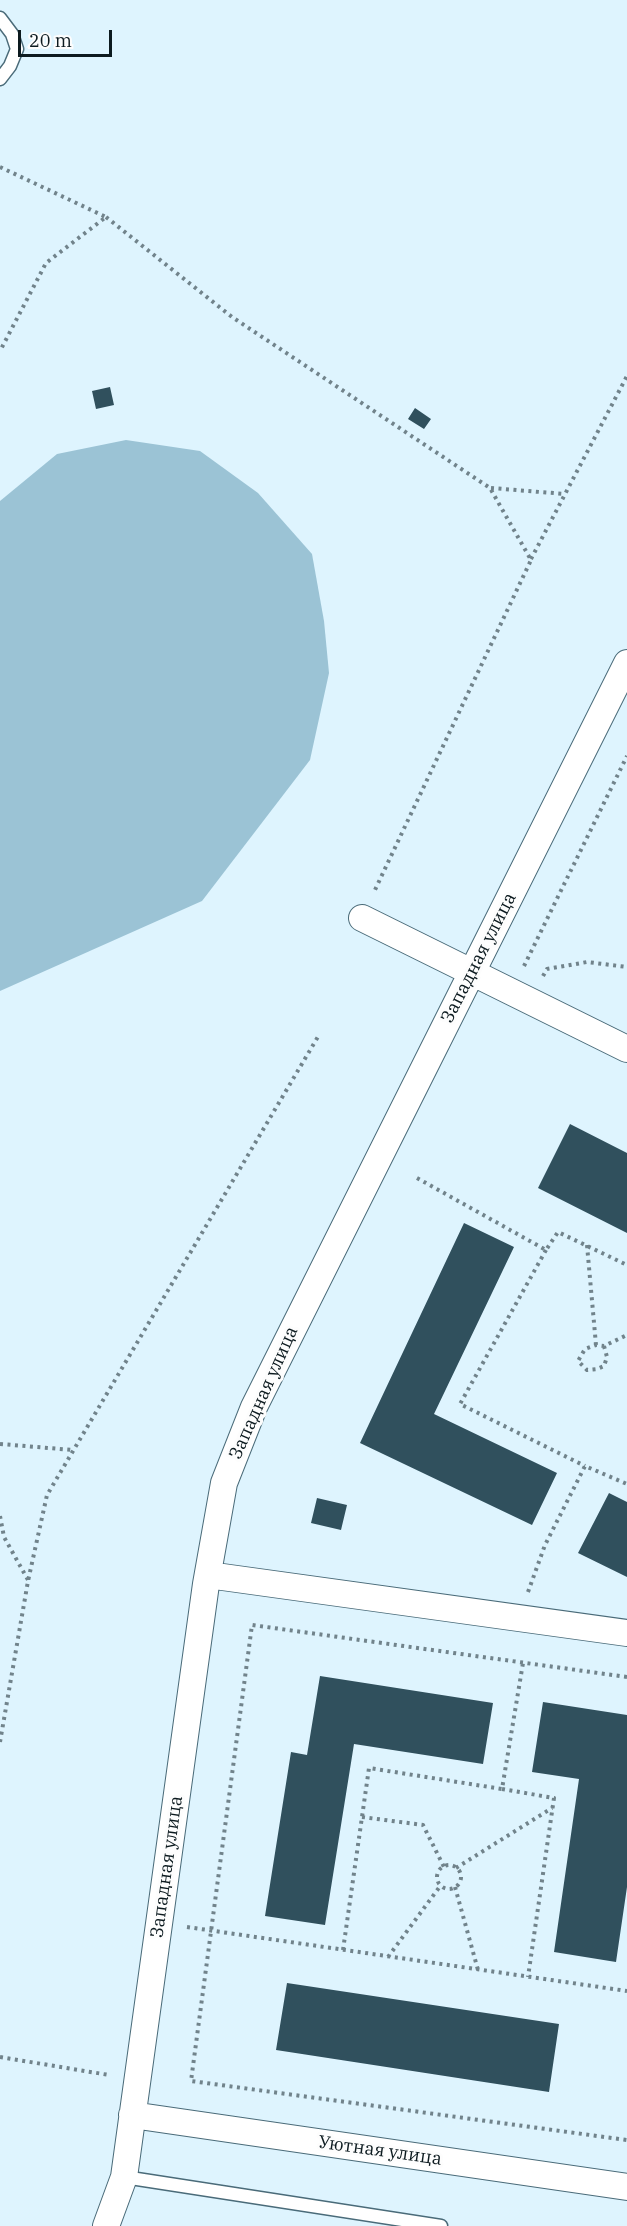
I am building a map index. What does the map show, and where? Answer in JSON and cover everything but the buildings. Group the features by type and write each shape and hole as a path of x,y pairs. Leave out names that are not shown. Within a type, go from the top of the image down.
{"street":[{"name":"Западная улица","path":"106,2226 124,2177 208,1575 224,1483 254,1407 627,663"},
{"path":"362,918 627,1049"},
{"path":"208,1575 627,1633"},
{"name":"Уютная улица","path":"132,2115 627,2187"}],"lane":[{"path":"0,18 12,34 17,49 10,66 0,80"},
{"path":"117,2226 124,2177 441,2226"}],"path":[{"path":"0,167 106,217 232,317 490,488 531,560"},
{"path":"0,351 46,263 106,217"},
{"path":"362,918 531,560 627,376"},
{"path":"490,488 565,494"},
{"path":"519,996 627,756"},
{"path":"519,996 547,969 587,962 627,967"},
{"path":"0,1742 28,1581 47,1495 319,1035"},
{"path":"417,1178 546,1250"},
{"path":"627,1265 558,1232 460,1404 585,1466 627,1484"},
{"path":"588,1245 596,1345"},
{"path":"604,1346 608,1357 604,1366 587,1370 578,1361 585,1349 596,1345 604,1346 627,1335"},
{"path":"0,1444 73,1450"},
{"path":"517,1618 545,1545 585,1466"},
{"path":"0,1516 4,1537 28,1581"},
{"path":"627,1677 252,1625 191,2081 627,2140"},
{"path":"502,1789 523,1663"},
{"path":"343,1950 369,1768 554,1798 528,1977"},
{"path":"456,1868 552,1808"},
{"path":"362,1816 423,1825 444,1867"},
{"path":"450,1866 456,1868 460,1873 460,1880 455,1887 449,1889 441,1885 437,1876 439,1870 450,1866"},
{"path":"388,1957 441,1885"},
{"path":"455,1887 478,1970"},
{"path":"159,1923 627,1991"},
{"path":"0,2057 138,2080"}],"water":[{"path":"126,440 200,451 258,493 312,554 324,621 329,673 310,760 202,901 0,991 0,501 57,454"}]}
